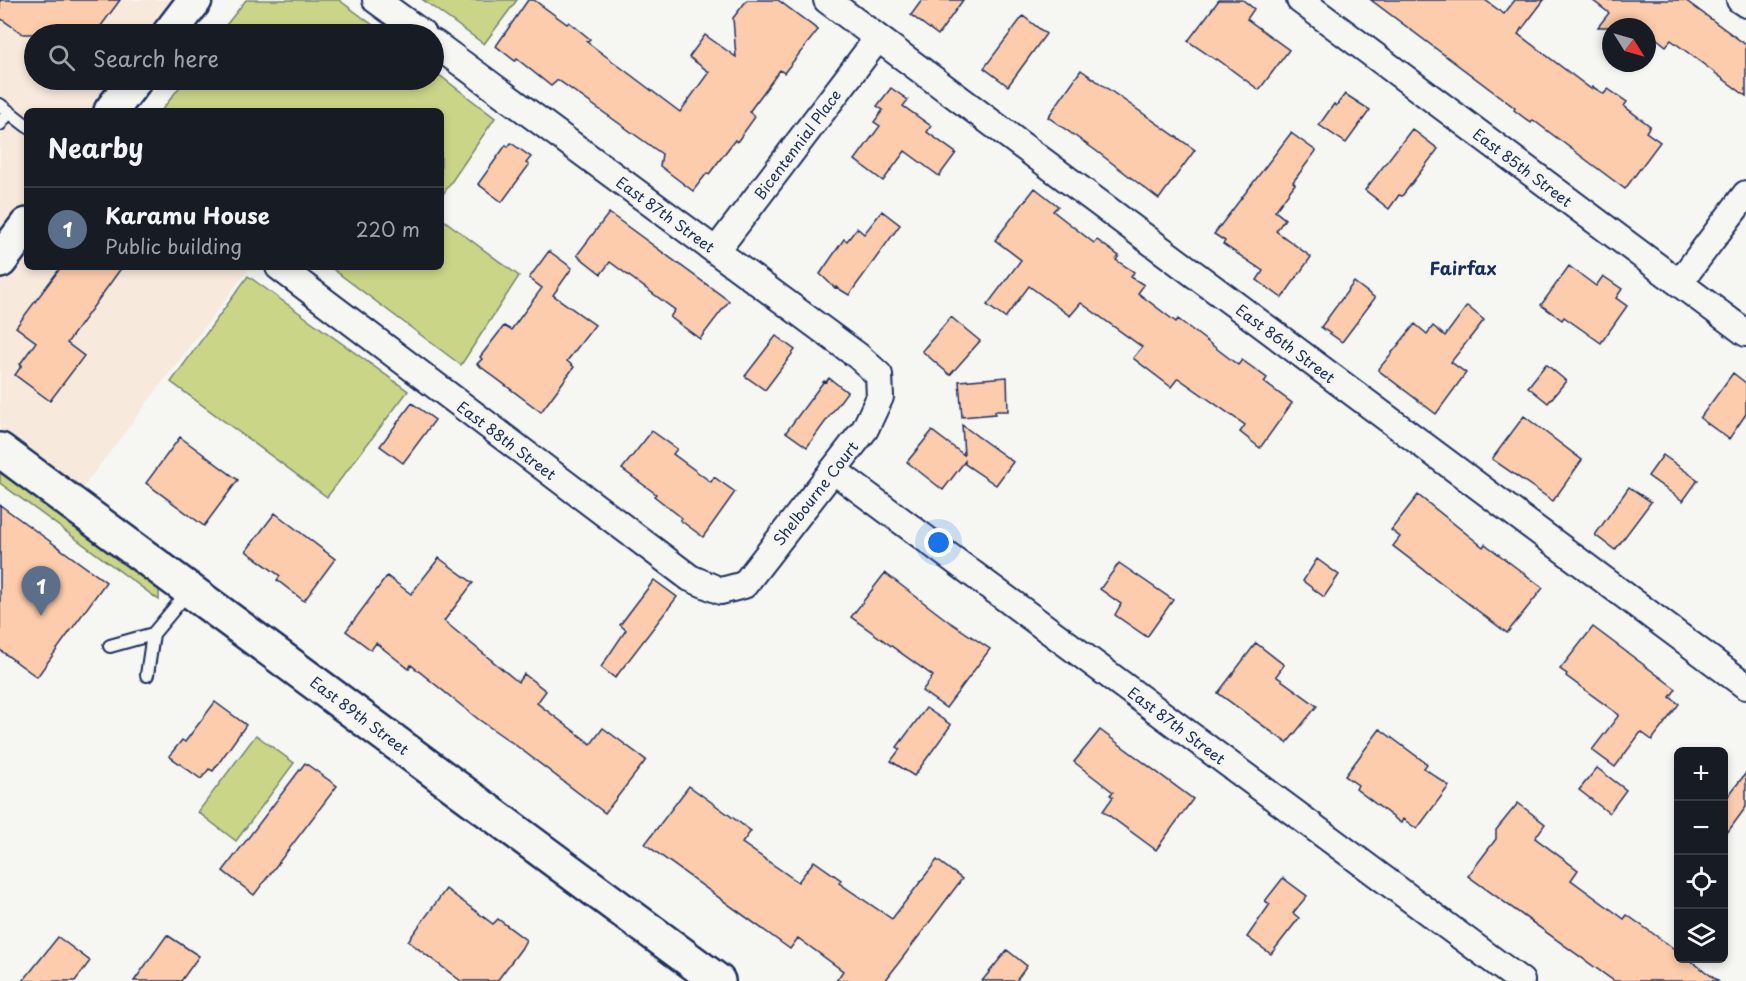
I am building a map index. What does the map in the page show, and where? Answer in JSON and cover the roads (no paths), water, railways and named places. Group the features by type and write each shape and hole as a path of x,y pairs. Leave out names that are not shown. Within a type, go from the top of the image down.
{"street":[{"path":"177,24 195,0"},
{"path":"376,0 409,24"},
{"name":"East 86th Street","path":"826,0 1746,686"},
{"name":"East 85th Street","path":"1300,0 1746,333"},
{"path":"1740,0 1746,4"},
{"name":"Bicentennial Place","path":"716,251 878,38"},
{"name":"East 87th Street","path":"444,50 858,356 879,375 880,397"},
{"path":"113,108 127,90"},
{"path":"1679,283 1746,194"},
{"path":"0,261 24,229"},
{"name":"East 88th Street","path":"283,270 690,578 722,591 744,585"},
{"name":"Shelbourne Court","path":"744,585 865,429 880,397"},
{"name":"East 89th Street","path":"0,450 191,589 718,981"},
{"name":"East 87th Street","path":"833,470 1521,981"}],"lane":[{"path":"0,124 4,109 24,124"},
{"path":"147,675 153,634 191,589"},
{"path":"110,646 153,634"}],"place":[{"name":"Karamu House","path":"41,616"}],"district":[{"name":"Fairfax","path":"1463,267"}]}
